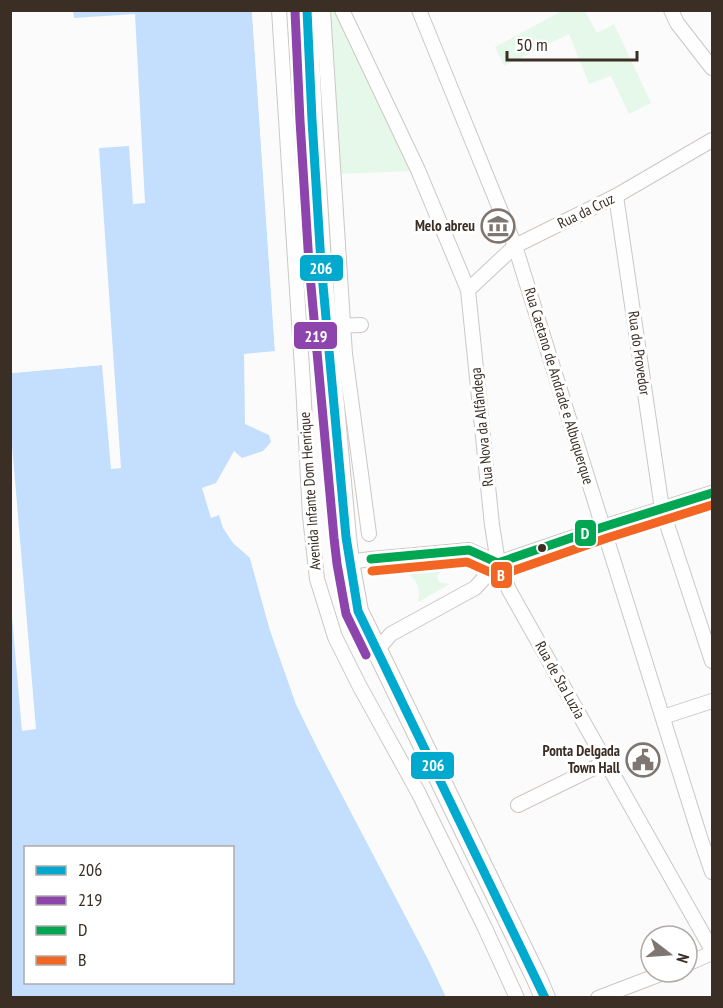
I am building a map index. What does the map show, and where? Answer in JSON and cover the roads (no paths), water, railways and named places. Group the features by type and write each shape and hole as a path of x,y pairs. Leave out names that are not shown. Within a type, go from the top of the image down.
{"main road":[{"name":"Avenida Infante Dom Henrique","path":"307,10 312,120 335,326 349,562 358,611 545,998"}],"street":[{"name":"Avenida Infante Dom Henrique","path":"279,10 310,516 317,579 335,637 423,803 517,998"},
{"name":"Avenida Infante Dom Henrique","path":"323,10 339,269 335,326 345,354 369,534"},
{"name":"Rua Nova da Alfândega","path":"342,10 418,170 468,290 492,525 498,562"},
{"name":"Rua Caetano de Andrade e Albuquerque","path":"419,10 515,246 694,814 697,837 712,872"},
{"path":"671,10 677,23 712,68"},
{"name":"Rua da Cruz","path":"468,290 515,246 616,196 712,140"},
{"name":"Rua do Provedor","path":"616,196 662,509 712,661"},
{"path":"335,326 361,325"},
{"path":"377,650 392,634 475,588 498,562 712,493"},
{"path":"349,562 469,550 498,562"},
{"name":"Rua de Sta Luzia","path":"498,562 509,590 712,951"},
{"path":"663,717 712,701"},
{"path":"518,805 606,762"},
{"path":"598,998 639,982"}],"water":[{"path":"73,11 252,11 275,351 244,354 245,424 269,435 271,442 263,451 242,458 234,451 216,483 202,488 211,518 219,515 223,528 233,543 250,558 270,630 296,704 446,997 11,997 10,594 22,731 36,729 11,433 11,373 102,365 111,469 121,468 99,148 129,146 133,204 145,203 135,14 74,18"}],"place":[{"name":"Melo abreu","path":"498,226"},
{"name":"Ponta Delgada Town Hall","path":"643,760"}]}
